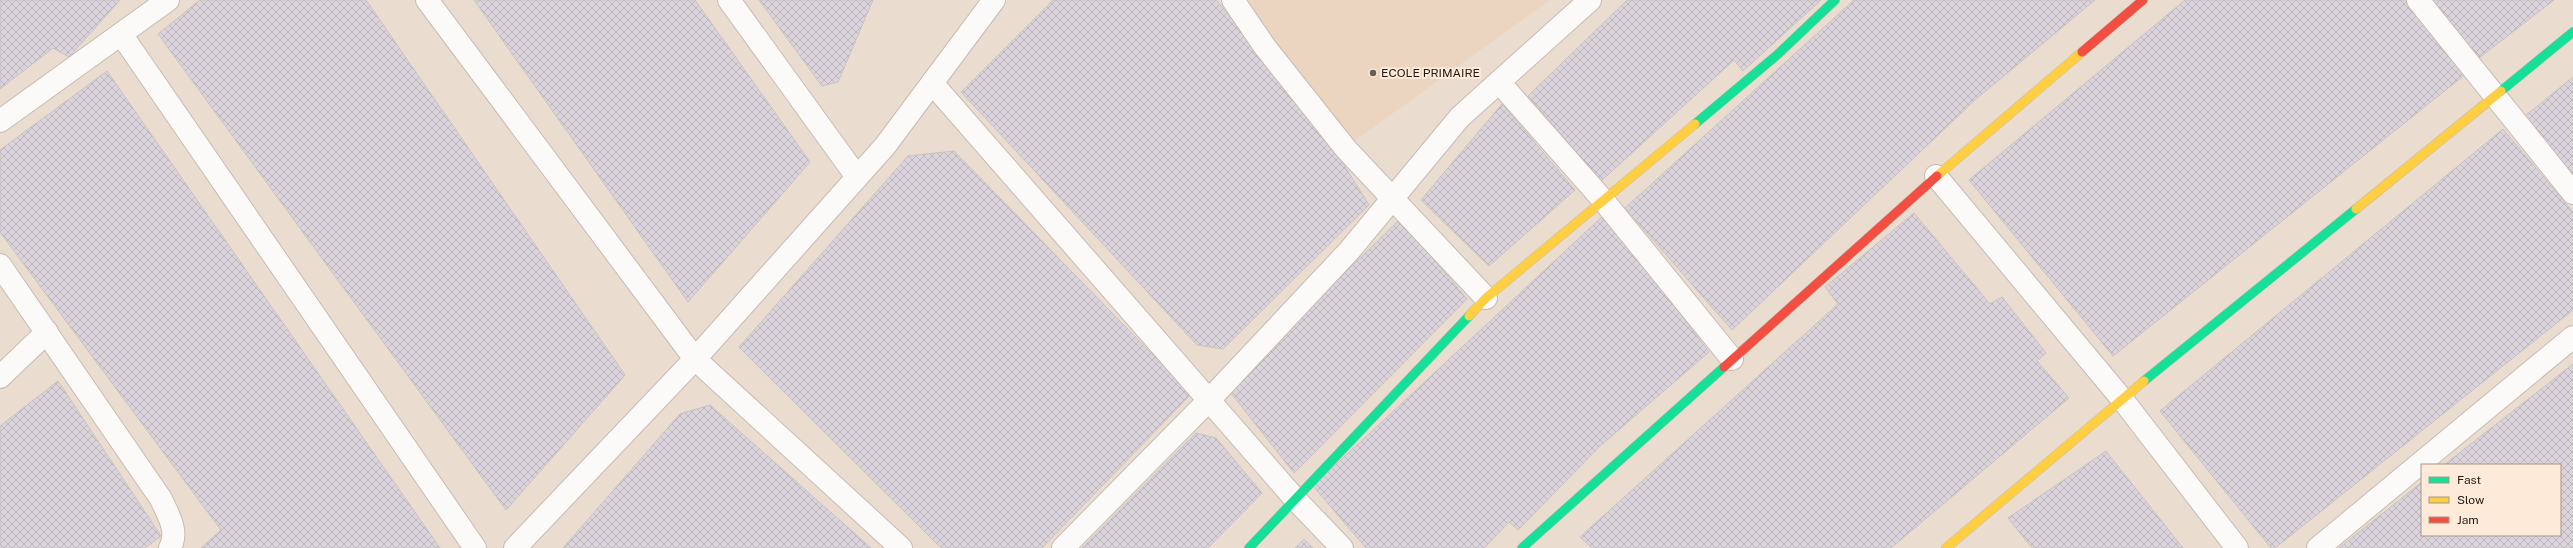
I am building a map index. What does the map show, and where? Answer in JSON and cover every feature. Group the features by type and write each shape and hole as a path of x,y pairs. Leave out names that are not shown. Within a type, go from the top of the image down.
{"street":[{"path":"0,121 168,0"},
{"path":"427,0 695,359 901,548"},
{"path":"729,0 857,177"},
{"path":"515,548 695,359 885,146 994,0"},
{"path":"1233,0 1265,47 1341,143 1486,298"},
{"path":"1063,548 1210,399 1349,251 1460,117 1590,0"},
{"path":"1249,548 1486,298 1776,55 1835,0"},
{"path":"1522,548 1936,176 2143,0"},
{"path":"2418,0 2496,94 2573,193"},
{"path":"1946,548 2122,399 2573,32"},
{"path":"121,34 475,548"},
{"path":"1499,82 1603,200 1732,359"},
{"path":"932,83 1210,399 1296,500 1342,548"},
{"path":"1936,176 2122,399 2237,548"},
{"path":"0,265 161,499 173,526 174,535 170,548"},
{"path":"0,377 47,332"},
{"path":"2318,548 2573,337"}],"shaded area":[{"name":"ECOLE PRIMAIRE","path":"1244,0 1550,0 1349,145"}],"building":[{"path":"0,0 120,0 69,57 53,48 0,89"},
{"path":"200,0 366,0 625,375 506,510 158,34"},
{"path":"474,0 695,0 810,162 688,302"},
{"path":"759,0 873,0 838,82 822,86"},
{"path":"1053,0 1216,0 1309,109 1369,205 1223,349 1197,345 961,92"},
{"path":"1627,0 1821,0 1743,71 1734,60 1601,181 1528,96"},
{"path":"1854,0 2095,0 1975,100 1732,330 1625,208"},
{"path":"2185,0 2409,0 2467,73 2113,356 1969,180"},
{"path":"2432,0 2554,0 2479,58"},
{"path":"107,71 440,548 201,548 221,530 0,232 0,150"},
{"path":"2573,77 2573,176 2525,116"},
{"path":"1502,104 1575,190 1489,266 1421,200"},
{"path":"2503,129 2573,212 2573,310 2275,548 2271,548 2160,411"},
{"path":"954,151 1191,394 1042,548 941,548 739,347 908,156"},
{"path":"1914,213 1990,304 2002,297 2046,353 2037,361 2069,398 1891,548 1592,548 1580,537 1838,304 1825,287"},
{"path":"1605,214 1709,352 1600,446 1518,530 1509,522 1484,548 1366,548 1313,486"},
{"path":"1400,219 1467,299 1294,473 1227,388"},
{"path":"2573,364 2573,548 2339,548 2421,483 2421,536 2561,536 2561,464 2445,464"},
{"path":"58,381 161,536 145,548 0,548 0,426"},
{"path":"710,405 871,548 563,548 680,414"},
{"path":"1196,433 1216,438 1262,493 1208,548 1082,548"},
{"path":"2106,451 2183,548 2032,548 2008,518"},
{"path":"1304,539 1313,548 1295,548"}],"traffic: fast":[{"path":"1695,124 1777,55 1835,0"},
{"path":"2501,91 2573,32"},
{"path":"2144,381 2356,209"},
{"path":"1249,548 1469,316"},
{"path":"1522,548 1724,367"}],"traffic: slow":[{"path":"1937,176 2082,52"},
{"path":"2356,209 2501,91"},
{"path":"1469,316 1486,298 1695,124"},
{"path":"1946,548 2144,381"}],"traffic: jam":[{"path":"2082,52 2143,0"},
{"path":"1724,367 1937,176"}],"place":[{"name":"ECOLE PRIMAIRE","path":"1373,73"}]}
